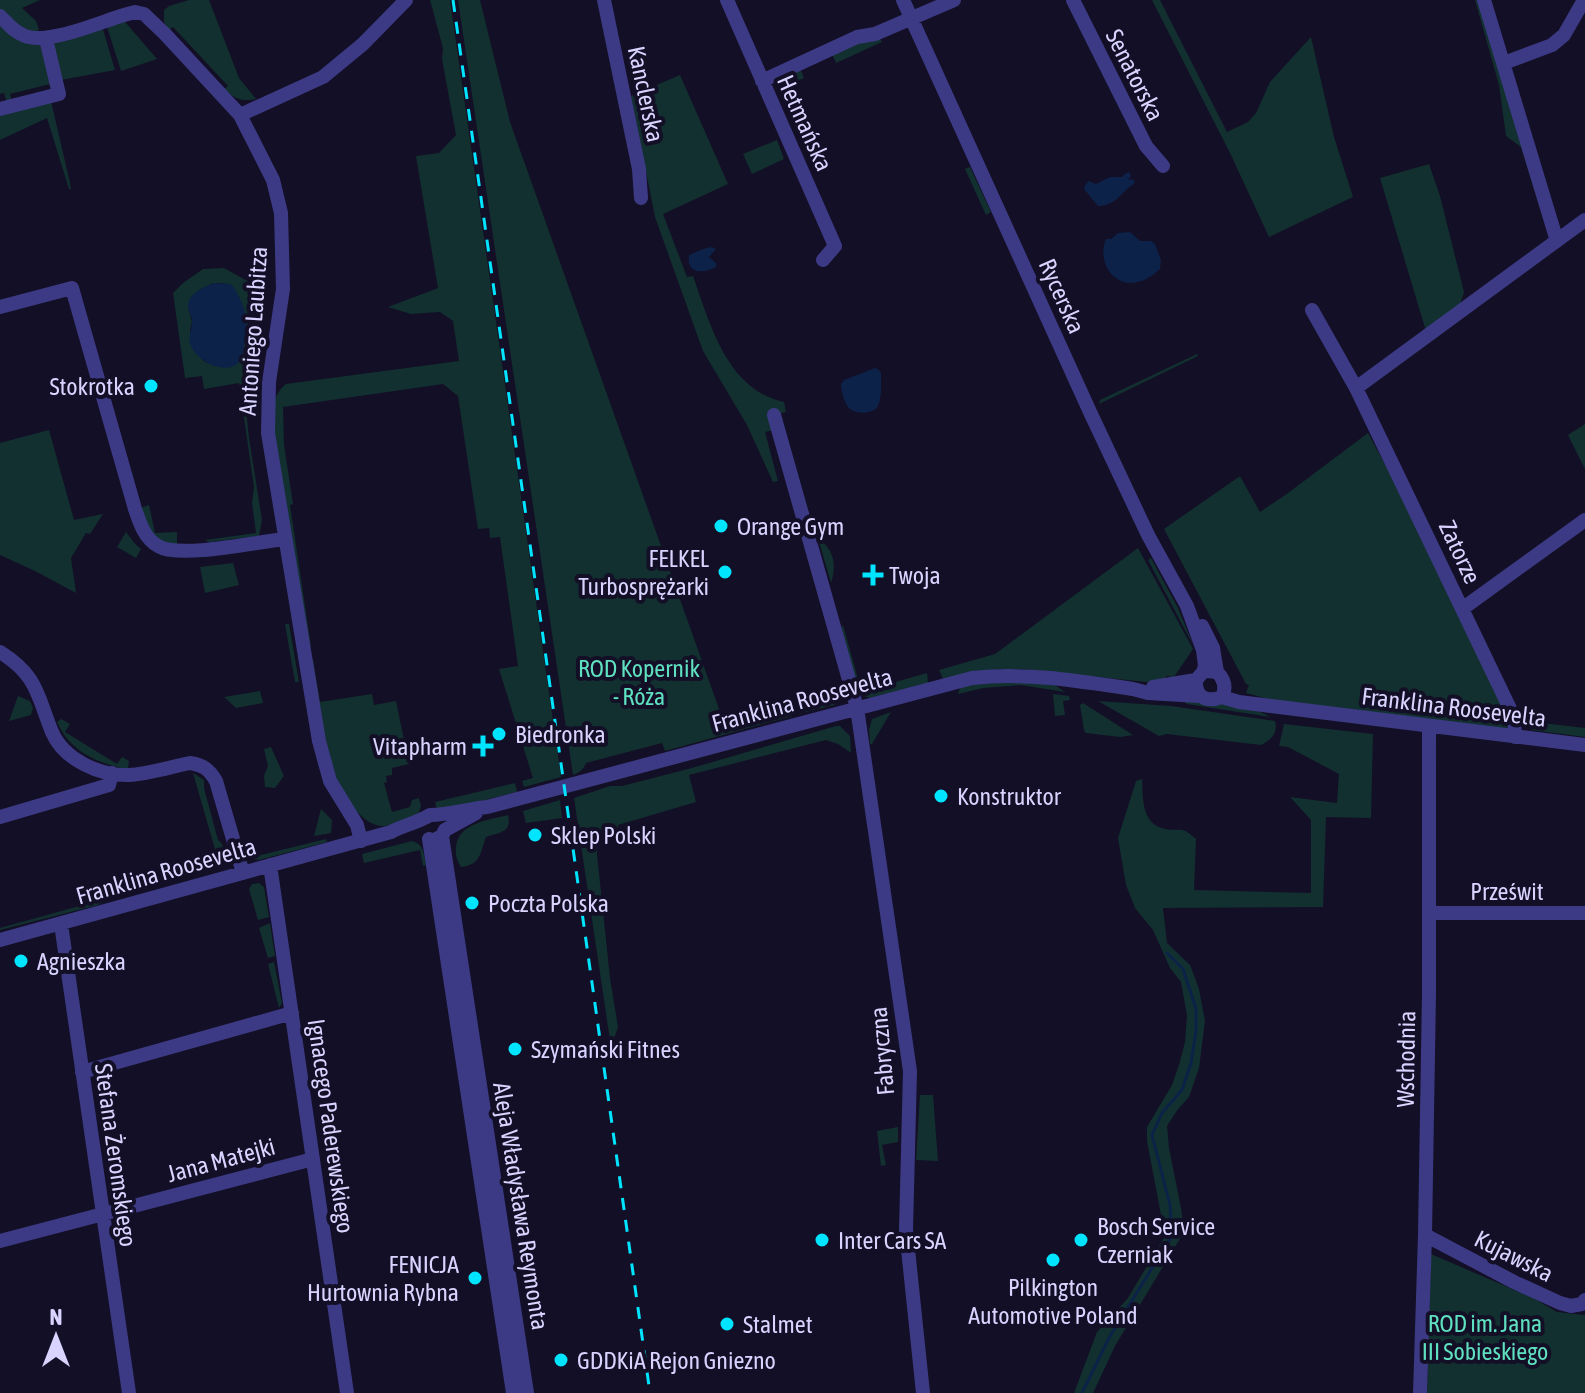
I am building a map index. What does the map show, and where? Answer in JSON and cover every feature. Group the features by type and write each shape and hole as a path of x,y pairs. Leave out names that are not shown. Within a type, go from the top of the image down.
{"street":[{"path":"240,115 323,77 363,44 406,0"},
{"name":"Kanclerska","path":"604,0 639,169 641,198"},
{"name":"Hetmańska","path":"727,0 835,246 823,260"},
{"name":"Rycerska","path":"903,0 1090,412 1148,535 1187,606 1210,676"},
{"path":"762,81 857,37 875,34 954,0"},
{"name":"Senatorska","path":"1073,0 1146,146 1163,166"},
{"path":"1484,0 1557,241"},
{"path":"1504,63 1552,45 1564,35 1584,0"},
{"name":"Antoniego Laubitza","path":"46,39 135,12 144,14 240,115 269,169 281,213 283,289 269,382 268,420 284,539 319,741 330,781 357,825 361,841"},
{"path":"0,16 12,29 27,37 46,39 59,94 0,109"},
{"path":"1356,388 1585,220"},
{"path":"0,307 72,288 139,524 158,547 190,551 284,539"},
{"name":"Zatorze","path":"1312,310 1356,388 1514,717 1515,737"},
{"name":"Fabryczna","path":"774,415 857,708 910,1071 906,1230 923,1393"},
{"path":"1462,609 1585,520"},
{"path":"0,652 32,680 53,734 61,746 84,764 99,771 130,775 190,763 207,768 216,781 243,873"},
{"name":"Franklina Roosevelta","path":"0,940 391,832 437,828 487,807 949,683 991,676 1036,676 1148,693 1214,700 1222,697 1269,706 1585,745"},
{"path":"1199,696 1196,689 1210,676 1224,690 1222,697"},
{"name":"Franklina Roosevelta","path":"1133,689 1210,676 1269,706"},
{"name":"Wschodnia","path":"1420,1393 1425,1235 1429,726"},
{"path":"0,817 109,785 112,773"},
{"name":"Aleja Władysława Reymonta","path":"437,828 446,840 445,856 527,1393"},
{"name":"Aleja Władysława Reymonta","path":"437,828 513,1393"},
{"name":"Ignacego Paderewskiego","path":"270,865 347,1393"},
{"name":"Prześwit","path":"1429,913 1585,913"},
{"name":"Stefana Żeromskiego","path":"61,924 129,1393"},
{"path":"82,1072 292,1013"},
{"name":"Jana Matejki","path":"0,1241 313,1159"},
{"name":"Kujawska","path":"1425,1235 1560,1303 1571,1306 1582,1304 1585,1300"}],"green space":[{"path":"0,0 40,0 22,8 36,21 39,30 31,33 0,12"},
{"path":"189,0 209,0 239,78 256,99 243,100 224,89 228,86 173,27 169,30 164,22 164,10"},
{"path":"430,0 450,0 561,777 524,787 522,781 533,778 499,669 518,666 500,537 490,538 489,528 478,529 458,396 443,384 283,407 284,445 293,504 290,505 311,646 307,645 273,432 275,400 286,384 459,361 453,321 440,312 411,314 388,307 438,288 416,156 439,153 456,135 442,59 443,48"},
{"name":"ROD Kopernik - Róża","path":"458,0 480,0 510,122 723,720 810,697 812,703 837,697 834,705 806,712 803,705 790,708 792,716 665,751 662,743 586,763 573,775"},
{"path":"1152,0 1160,0 1227,132 1248,122 1256,113 1270,82 1311,37 1334,137 1353,197 1269,237"},
{"path":"1475,0 1480,0 1548,234 1521,147 1506,136 1499,85"},
{"path":"0,19 40,43 54,83 10,94 12,101 7,103 4,93 0,94"},
{"path":"122,20 157,59 121,71 107,27"},
{"path":"102,26 115,70 61,80 53,40"},
{"path":"880,39 882,42 836,63 832,54 853,44"},
{"path":"800,68 804,78 788,85 783,100 777,86 782,77"},
{"path":"680,75 728,184 663,214 687,277 693,276 714,334 735,370 764,395 784,402 786,412 770,416 774,430 765,432 778,481 773,482 747,425 703,351 655,217 631,96"},
{"path":"51,101 71,189 47,118 0,140 0,115"},
{"path":"777,140 784,159 752,174 743,154"},
{"path":"1429,164 1464,292 1460,305 1426,331 1380,178"},
{"path":"970,167 991,212 986,215 965,169"},
{"path":"224,268 262,289 244,391 262,520 259,536 209,542 205,540 256,533 252,503 254,487 239,383 204,389 202,376 185,378 173,293 203,269","holes":["214,283 224,283 240,304 246,323 243,356 228,367 205,362 194,351 188,307 199,290"]},
{"path":"1198,356 1099,404 1100,400"},
{"path":"1585,424 1585,469 1568,435"},
{"path":"49,430 74,520 103,514 90,534 86,533 71,558 76,593 0,555 0,443"},
{"path":"1368,433 1510,720 1506,729 1272,700 1246,693 1249,685 1164,529 1240,476 1260,512"},
{"path":"149,505 155,533 177,532 177,546 152,536 141,508"},
{"path":"126,532 141,549 136,558 117,547"},
{"path":"818,538 828,547 833,558 831,583"},
{"path":"1138,548 1193,649 1174,677 1166,676 1165,684 1022,669 969,672 943,679 939,670 995,654"},
{"path":"1151,558 1178,608 1194,647 1148,560"},
{"path":"233,563 239,585 205,593 200,567"},
{"path":"285,624 289,624 299,682 295,682"},
{"path":"843,625 858,679 871,689 927,673 928,683 870,698 861,695 840,630"},
{"path":"313,659 320,702 372,694 374,705 396,701 409,764 392,768 392,775 386,776 387,782 384,783 392,812 410,807 412,800 419,798 421,806 418,816 382,826 362,817 345,796 325,748 310,661"},
{"path":"980,682 1052,683 1065,692 1021,685 983,688 958,694 963,686"},
{"path":"260,691 263,703 236,708 224,697"},
{"path":"1053,694 1069,696 1070,700 1063,701 1065,715 1055,716"},
{"path":"18,696 30,701 33,708 31,715 9,721"},
{"path":"1098,701 1171,706 1275,721 1276,729 1271,738 1261,745 1167,734 1159,736"},
{"path":"1183,701 1240,706 1270,717 1187,704"},
{"path":"1083,703 1133,735 1120,737 1086,733 1080,705"},
{"path":"891,712 872,744 870,744 872,719"},
{"path":"61,719 70,724 65,732 117,764 122,757 129,761 128,769 95,760 77,748 57,722"},
{"path":"1525,721 1585,728 1585,737 1531,730"},
{"path":"1284,724 1373,734 1371,818 1326,817 1323,907 1163,908 1167,943 1190,965 1199,989 1205,1021 1199,1068 1189,1097 1167,1126 1184,1232 1115,1346 1093,1393 1074,1393 1097,1332 1128,1298 1165,1236 1147,1127 1172,1085 1185,1042 1187,1016 1181,982 1170,968 1153,930 1135,908 1126,885 1118,838 1136,781 1142,779 1145,809 1151,822 1165,829 1184,830 1196,839 1194,890 1311,893 1311,820 1290,797 1337,803 1339,774 1288,747 1279,746"},
{"path":"836,726 850,736 851,753 826,740 689,775 696,802 618,825 621,839 596,845 618,1027 611,1047 574,798"},
{"path":"271,747 284,776 275,788 265,787 264,776 268,766 264,749"},
{"path":"193,773 204,780 218,840 225,850 225,858 219,863"},
{"path":"515,783 517,792 437,810 435,802"},
{"path":"560,800 562,818 526,823 523,811"},
{"path":"321,809 332,820 331,833 314,836"},
{"path":"508,815 506,829 486,837 476,861 461,867 456,851 462,833 475,824"},
{"path":"326,839 327,842 259,860 249,858"},
{"path":"412,841 421,847 426,865 423,866 420,850 364,863 362,854"},
{"path":"259,883 264,887 269,917 258,920 249,889 252,884"},
{"path":"112,897 98,905 0,930 0,928"},
{"path":"270,923 275,956 268,958 259,928"},
{"path":"274,962 282,1003 279,1008 268,964"},
{"path":"920,1095 933,1095 938,1161 916,1160"},
{"path":"898,1127 898,1142 882,1145 886,1165 881,1166 877,1131"},
{"name":"ROD im. Jana III Sobieskiego","path":"1431,1254 1535,1299 1557,1312 1585,1315 1585,1393 1427,1393"}],"water":[{"path":"1129,172 1131,176 1128,180 1133,179 1135,183 1104,206 1098,206 1084,189 1089,181 1096,184"},
{"path":"1130,232 1140,241 1155,244 1161,260 1160,269 1154,274 1131,283 1123,282 1111,273 1103,253 1106,239"},
{"path":"712,247 716,249 709,257 716,267 696,271 690,266 689,255"},
{"path":"215,283 231,284 246,316 243,356 234,366 227,368 204,361 193,349 190,340 192,319 189,302 197,291"},
{"path":"875,368 881,373 878,406 868,412 852,410 844,400 841,384"}],"waterway":[{"path":"1082,1393 1110,1336 1172,1236 1170,1205 1152,1135 1162,1113 1182,1090 1191,1063 1196,1009 1183,969 1167,953"}],"railway":[{"path":"453,0 650,1393"}],"place":[{"name":"Stokrotka","path":"151,386"},
{"name":"Orange Gym","path":"721,526"},
{"name":"FELKEL Turbosprężarki","path":"725,572"},
{"name":"Twoja","path":"873,575"},
{"name":"Biedronka","path":"499,734"},
{"name":"Vitapharm","path":"483,746"},
{"name":"Konstruktor","path":"941,796"},
{"name":"Sklep Polski","path":"535,835"},
{"name":"Poczta Polska","path":"472,903"},
{"name":"Agnieszka","path":"21,961"},
{"name":"Szymański Fitnes","path":"515,1049"},
{"name":"Inter Cars SA","path":"822,1240"},
{"name":"Bosch Service Czerniak","path":"1081,1240"},
{"name":"Pilkington Automotive Poland","path":"1053,1260"},
{"name":"FENICJA Hurtownia Rybna","path":"475,1278"},
{"name":"Stalmet","path":"727,1324"},
{"name":"GDDKiA Rejon Gniezno","path":"561,1360"}]}
